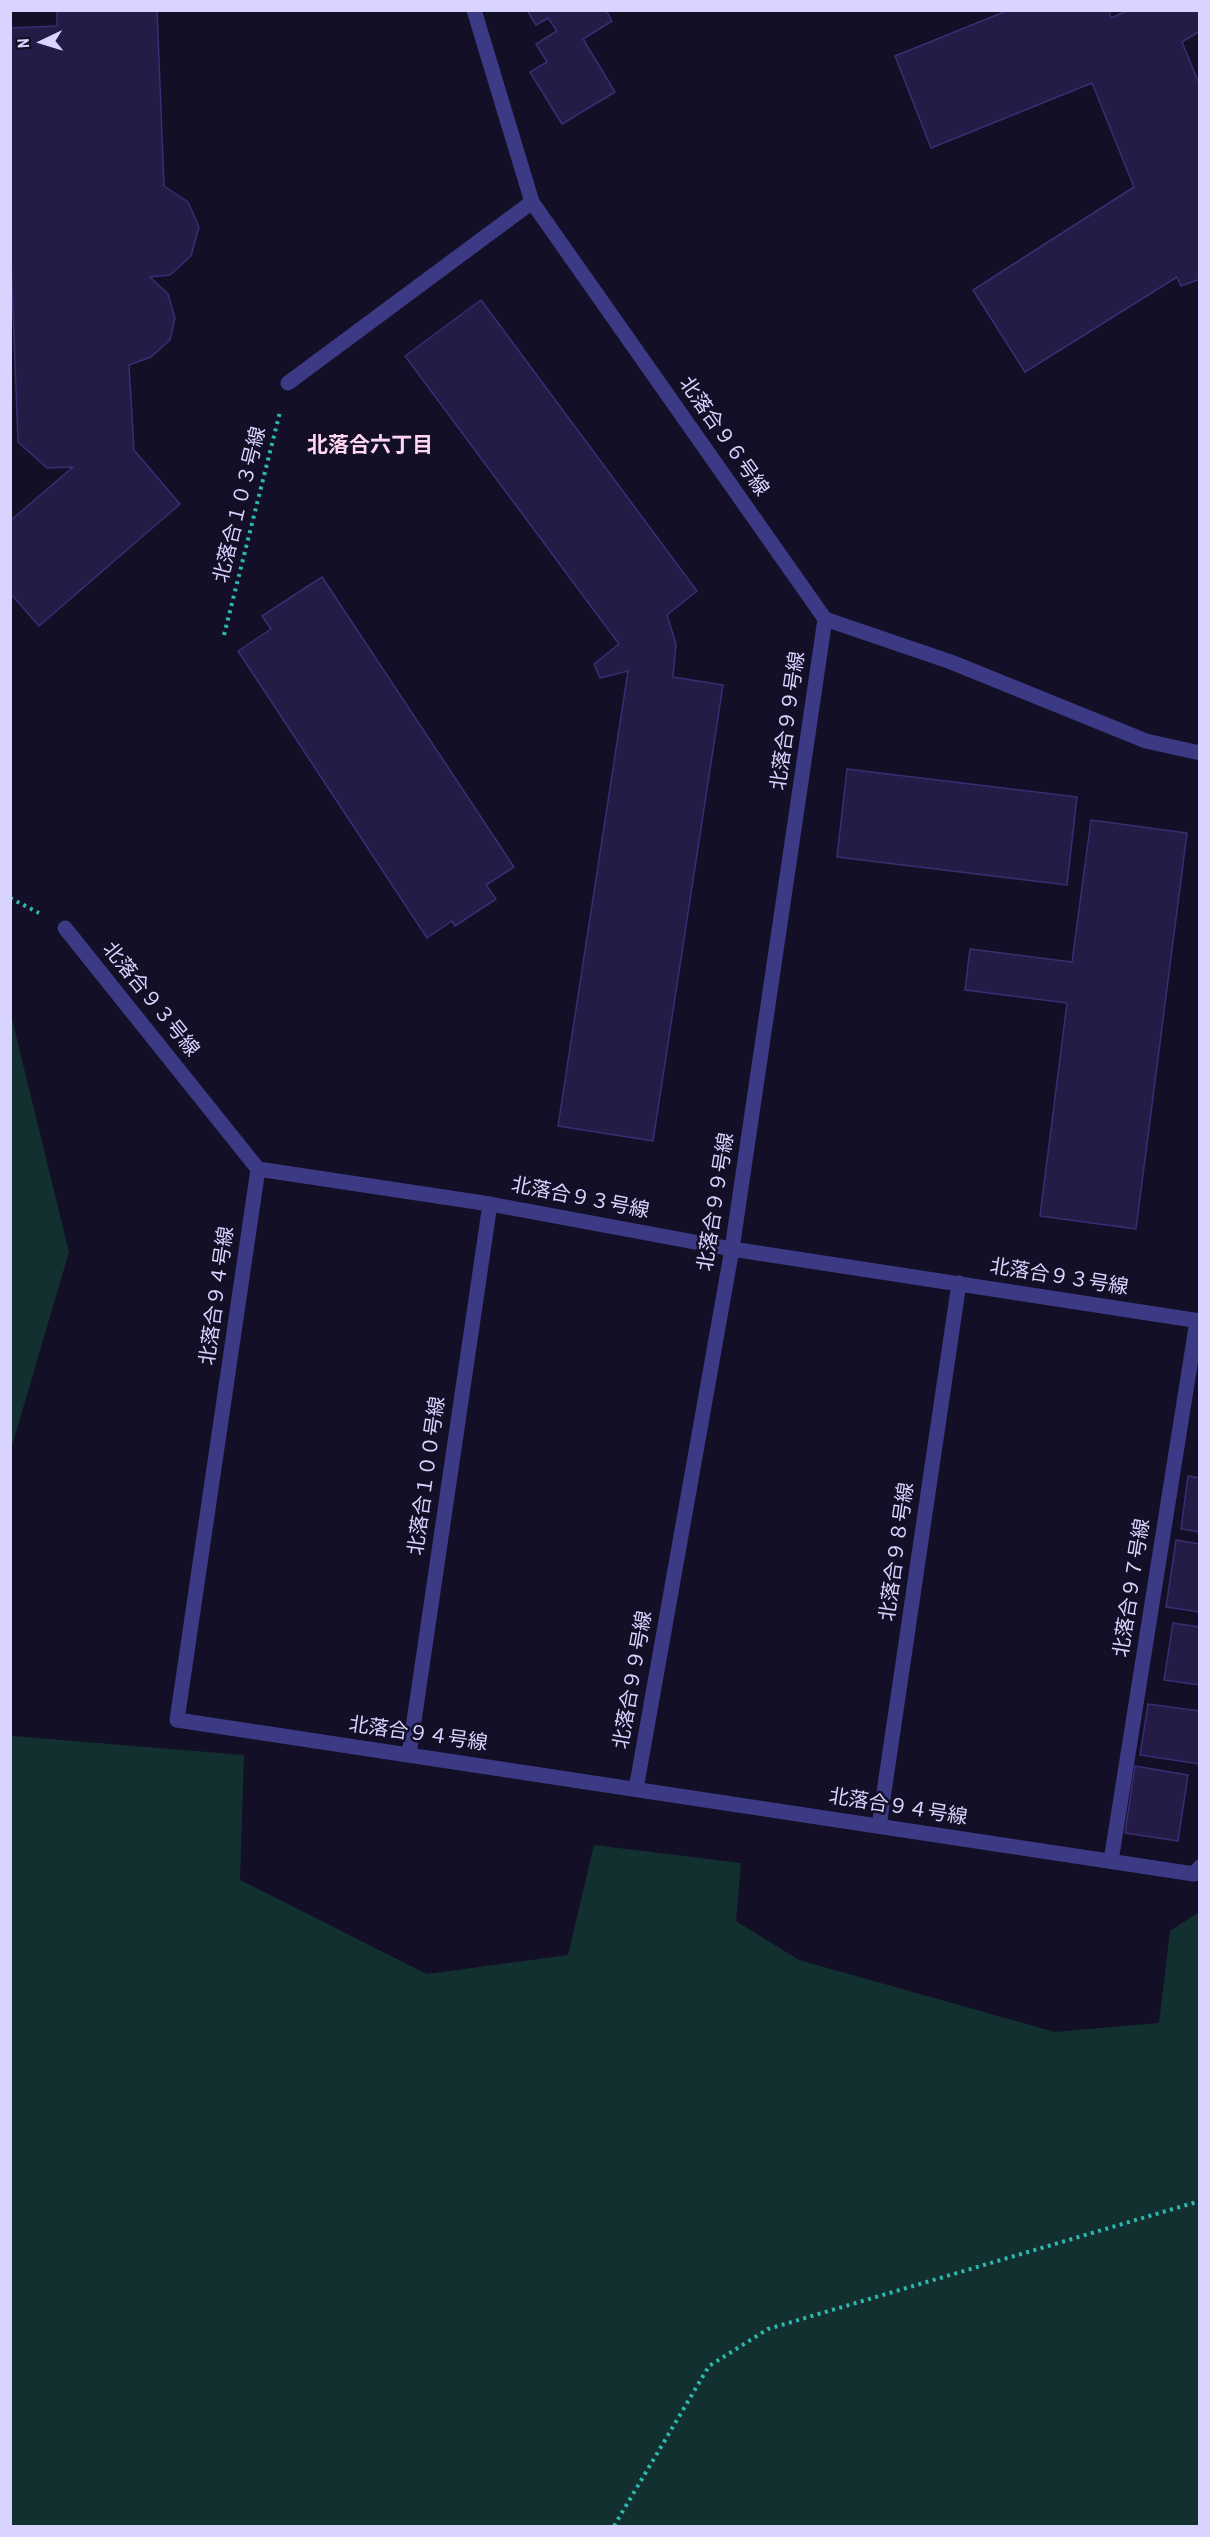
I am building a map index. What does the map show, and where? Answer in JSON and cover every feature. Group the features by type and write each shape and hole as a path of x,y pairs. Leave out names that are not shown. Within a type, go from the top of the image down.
{"street":[{"name":"北落合９６号線","path":"474,10 532,202 825,619"},
{"path":"288,383 532,202"},
{"path":"825,619 951,662 1146,741 1200,753"},
{"name":"北落合９９号線","path":"636,1789 732,1249 825,619"},
{"name":"北落合９３号線","path":"65,928 258,1169 490,1204 732,1249 1198,1321"},
{"name":"北落合９４号線","path":"258,1169 177,1720 1194,1874 1200,1867"},
{"name":"北落合１００号線","path":"409,1755 490,1204"},
{"name":"北落合９８号線","path":"879,1826 958,1284"},
{"name":"北落合９７号線","path":"1110,1861 1198,1321"}],"path":[{"name":"北落合１０３号線","path":"224,635 288,383"},
{"path":"614,2526 709,2366 768,2329 1200,2201"}],"green space":[{"path":"10,1011 69,1252 11,1449 10,1449"},
{"path":"10,1737 244,1755 240,1880 427,1974 568,1955 594,1845 741,1863 736,1921 799,1960 1055,2032 1159,2023 1170,1931 1199,1912 1199,2526 11,2526"}],"building":[{"path":"57,10 157,10 164,186 188,202 199,227 191,256 170,275 150,277 168,294 175,318 170,340 151,357 129,365 134,450 180,504 39,626 10,593 10,521 73,467 47,468 18,442 10,233 10,28 57,26"},
{"path":"527,10 606,10 612,21 583,39 615,92 562,124 530,72 547,62 536,44 557,31 548,18 536,25"},
{"path":"1009,10 1109,10 1111,18 1129,10 1200,10 1200,31 1182,42 1200,86 1200,279 1181,286 1177,277 1025,372 973,290 1134,187 1092,83 931,148 895,56"},
{"path":"481,300 697,591 667,615 676,644 673,677 723,685 653,1141 558,1126 628,671 600,678 594,664 619,644 405,356"},
{"path":"322,577 514,867 486,885 496,899 455,926 452,921 427,938 238,651 271,629 262,616"},
{"path":"847,769 1077,797 1067,885 837,857"},
{"path":"1091,820 1187,833 1136,1229 1040,1216 1067,1003 965,990 970,949 1072,962"},
{"path":"1188,1476 1200,1478 1200,1532 1181,1529"},
{"path":"1176,1540 1200,1544 1200,1612 1166,1607"},
{"path":"1173,1623 1200,1627 1200,1685 1164,1680"},
{"path":"1148,1704 1200,1711 1200,1764 1140,1755"},
{"path":"1135,1766 1188,1775 1178,1841 1125,1833"}],"district":[{"name":"北落合六丁目","path":"370,447"}]}
